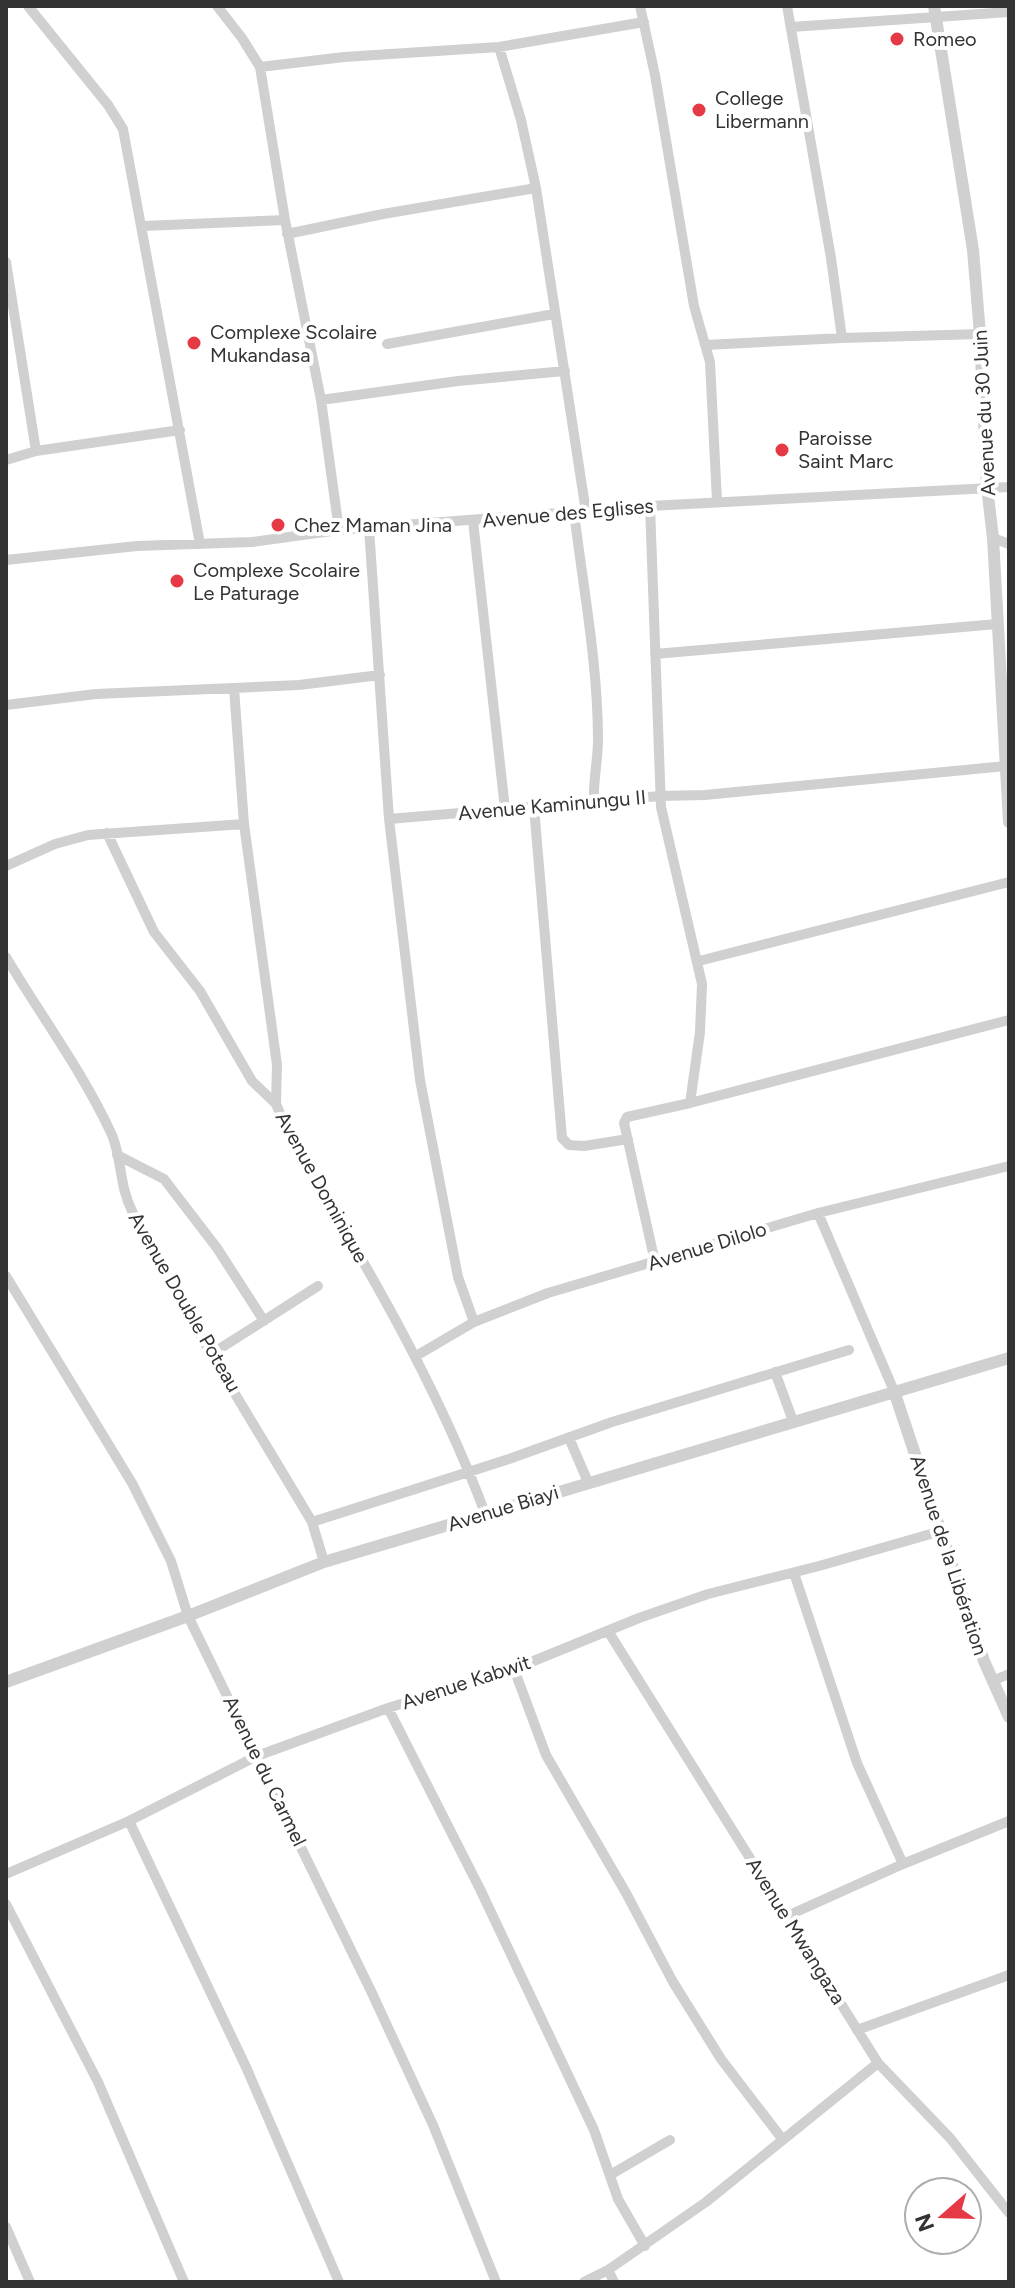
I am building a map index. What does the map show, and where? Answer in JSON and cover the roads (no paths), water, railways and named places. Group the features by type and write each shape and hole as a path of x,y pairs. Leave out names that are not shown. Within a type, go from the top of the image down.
{"street":[{"path":"28,6 108,105 123,129 200,544"},
{"path":"217,6 260,67 287,234 321,400 339,530"},
{"path":"640,6 688,277 712,378 717,501"},
{"path":"787,6 842,338"},
{"path":"791,27 936,12 1009,12"},
{"name":"Avenue du 30 Juin","path":"936,12 964,185 980,334 1009,822"},
{"path":"260,67 344,57 499,47 644,22"},
{"path":"499,47 521,120 536,188 586,512"},
{"path":"287,234 536,188"},
{"path":"143,226 285,220"},
{"path":"6,262 11,337 36,451"},
{"path":"387,344 554,314"},
{"path":"705,345 980,334"},
{"path":"321,400 458,381 565,371"},
{"path":"6,460 36,451 180,430"},
{"name":"Avenue des Eglises","path":"6,560 137,546 266,541 339,530 717,501 1009,487"},
{"path":"650,506 660,796 699,961 703,997 690,1103"},
{"path":"574,512 596,703 598,741 593,777 594,801"},
{"path":"473,521 505,809"},
{"path":"369,528 389,819 420,1080 458,1277 474,1322"},
{"path":"993,538 1009,544"},
{"path":"655,654 997,624"},
{"path":"6,705 96,694 299,685 380,675"},
{"name":"Avenue Dominique","path":"234,688 244,824 277,1065 276,1104 292,1141 416,1356 470,1472 485,1513"},
{"name":"Avenue Kaminungu II","path":"389,819 660,796 721,794 1006,766"},
{"path":"534,807 562,1138 569,1145 584,1146 628,1139"},
{"path":"6,866 73,838 244,824"},
{"path":"107,833 154,932 200,991 252,1081 276,1104"},
{"path":"699,961 1009,882"},
{"name":"Avenue Double Poteau","path":"6,957 43,1013 101,1113 114,1139 122,1186 130,1207 181,1302 312,1522 324,1562"},
{"path":"655,1262 624,1123 627,1117 1009,1020"},
{"path":"117,1155 164,1179 217,1248 264,1321"},
{"name":"Avenue Dilolo","path":"416,1356 474,1322 548,1293 818,1213 1009,1166"},
{"path":"818,1213 894,1391"},
{"name":"Avenue du Carmel","path":"6,1276 132,1483 171,1561 188,1616 433,2125 496,2282"},
{"path":"213,1353 318,1286"},
{"path":"312,1522 849,1350"},
{"name":"Avenue Biayi","path":"6,1680 188,1616 324,1562 1009,1358"},
{"path":"775,1372 793,1421"},
{"name":"Avenue de la Libération","path":"894,1391 992,1681 1009,1717"},
{"path":"569,1438 588,1482"},
{"name":"Avenue Kabwit","path":"6,1874 129,1821 257,1756 388,1708 514,1669 708,1594 941,1531"},
{"path":"794,1573 857,1763 903,1864"},
{"name":"Avenue Mwangaza","path":"608,1631 878,2063 950,2138 1009,2213"},
{"path":"514,1669 546,1755 632,1902 673,1982 721,2059 783,2140"},
{"path":"992,1681 1009,1674"},
{"path":"388,1708 551,2037 594,2130 618,2199 645,2246"},
{"path":"129,1821 246,2067 339,2282"},
{"path":"787,1916 1009,1821"},
{"path":"6,1904 98,2082 184,2282"},
{"path":"857,2030 1009,1976"},
{"path":"584,2282 645,2246 706,2202 878,2063"},
{"path":"610,2175 670,2140"},
{"path":"6,2227 30,2282"},
{"path":"608,2270 614,2282"}],"place":[{"name":"Romeo","path":"897,39"},
{"name":"College Libermann","path":"699,110"},
{"name":"Complexe Scolaire Mukandasa","path":"194,343"},
{"name":"Paroisse Saint Marc","path":"782,450"},
{"name":"Chez Maman Jina","path":"278,525"},
{"name":"Complexe Scolaire Le Paturage","path":"177,581"}]}
